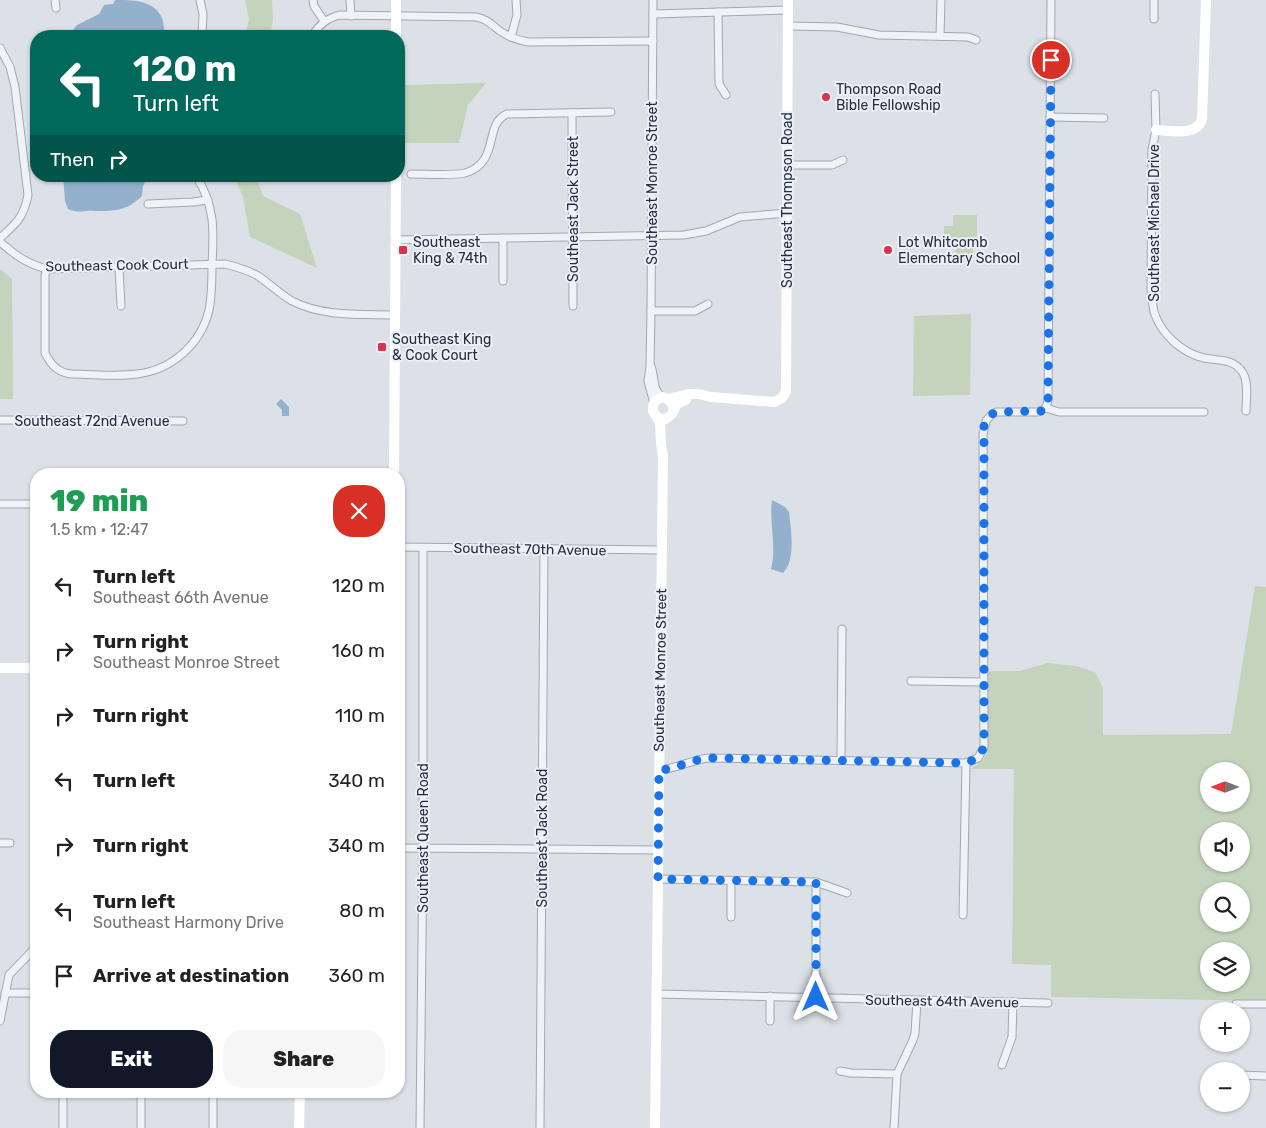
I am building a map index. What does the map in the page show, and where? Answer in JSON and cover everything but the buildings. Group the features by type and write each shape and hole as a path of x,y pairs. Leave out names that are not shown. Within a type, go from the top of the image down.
{"street":[{"path":"200,0 203,14 202,30"},
{"path":"313,0 314,6 324,22"},
{"path":"350,0 351,16"},
{"path":"396,0 396,30"},
{"path":"511,37 517,15 516,0"},
{"name":"Southeast Monroe Street","path":"653,0 651,311 648,381 654,402"},
{"path":"940,36 941,0"},
{"path":"659,770 670,769 702,759 966,763 978,758 984,747 983,429 990,415 1004,411 1041,411 1046,408 1048,400 1051,0"},
{"path":"1154,0 1154,19"},
{"name":"Southeast Michael Drive","path":"1156,130 1191,131 1202,122 1206,0"},
{"path":"653,14 718,12 788,5"},
{"name":"Southeast Thompson Road","path":"711,397 770,402 782,398 786,391 788,5"},
{"path":"718,12 718,84 726,95"},
{"path":"316,30 324,22 339,15 476,17 488,20 500,31 511,37 534,42 652,40"},
{"path":"788,26 842,27 879,35 968,37 976,40"},
{"path":"0,48 10,67 15,87 28,195 26,208 20,219 0,240"},
{"name":"Southeast Michael Drive","path":"1155,94 1156,130 1152,150 1151,274 1154,312 1169,338 1186,351 1205,358 1232,362 1243,372 1246,380 1246,411"},
{"path":"411,174 465,173 483,162 487,156 500,116 507,114 611,112"},
{"name":"Southeast Jack Street","path":"572,113 573,306"},
{"path":"1050,116 1104,118"},
{"path":"788,164 832,165 843,160"},
{"path":"47,269 45,275 44,341 45,353 50,362 64,373 136,375 169,365 196,340 209,310 213,220 211,208 199,182"},
{"path":"394,468 396,182"},
{"path":"148,204 208,200"},
{"path":"395,240 699,233 740,217 787,213"},
{"path":"503,238 503,281"},
{"name":"Southeast Cook Court","path":"0,240 16,256 26,262 47,269 225,264 239,267 257,276 291,300 314,310 395,315"},
{"path":"119,267 120,306"},
{"path":"651,311 695,311 708,304"},
{"name":"Southeast Monroe Street","path":"650,366 654,374 656,389 659,394 666,398"},
{"path":"688,394 704,394 711,397 704,400 686,400 677,404 671,413 663,419 657,418 652,411 654,402 658,399 688,394"},
{"path":"666,398 673,403 671,413"},
{"path":"1046,408 1059,412 1204,412"},
{"name":"Southeast Monroe Street","path":"663,452 666,444 666,423 671,413"},
{"name":"Southeast Monroe Street","path":"655,1128 663,452 660,422 657,418"},
{"name":"Southeast 72nd Avenue","path":"0,420 183,421"},
{"path":"0,504 30,504"},
{"name":"Southeast 70th Avenue","path":"405,547 662,550"},
{"name":"Southeast Queen Road","path":"420,1128 423,848 423,548"},
{"name":"Southeast Jack Road","path":"540,1128 544,549"},
{"path":"841,760 842,630"},
{"path":"0,668 30,668"},
{"path":"911,681 983,682"},
{"path":"963,915 966,763"},
{"path":"0,843 10,843"},
{"path":"405,848 658,850"},
{"path":"658,879 816,882 847,893"},
{"path":"731,881 731,917"},
{"path":"816,882 816,997"},
{"path":"0,1021 9,975 30,953"},
{"path":"5,993 30,993"},
{"name":"Southeast 64th Avenue","path":"657,994 816,997 828,999 1048,1002"},
{"path":"770,996 770,1021"},
{"path":"894,1128 897,1074 915,1033 917,1000"},
{"path":"1002,1065 1012,1038 1013,1002"},
{"path":"1250,1004 1266,1004"},
{"path":"840,1071 897,1074"},
{"path":"1250,1076 1266,1076"},
{"path":"63,1098 63,1128"},
{"path":"141,1098 141,1128"},
{"path":"212,1128 213,1098"},
{"path":"299,1128 300,1098"}],"green space":[{"path":"245,0 272,0 273,20 271,30 246,30 249,19"},
{"path":"486,83 468,105 459,143 405,143 405,85"},
{"path":"237,182 258,182 263,196 300,214 317,268 250,237 243,197"},
{"path":"953,215 977,215 977,246 973,246 973,259 956,259 956,247 944,247 944,226 953,226"},
{"path":"0,269 12,279 13,399 0,399"},
{"path":"971,314 970,395 913,396 914,316"},
{"path":"1255,586 1266,587 1266,1001 1051,997 1051,965 1012,964 1014,769 971,769 983,760 987,754 987,671 1020,671 1048,663 1076,666 1095,672 1103,688 1103,735 1231,734"}],"water":[{"path":"115,0 128,0 141,2 153,7 162,18 164,30 73,30 77,25 99,14 104,5 113,4"},
{"path":"63,182 145,182 142,196 131,205 120,209 79,212 68,209 65,201"},
{"path":"281,399 289,407 289,416 282,416 282,410 276,404"},
{"path":"772,500 785,507 789,512 791,553 790,561 783,573 771,569 773,561"}],"place":[{"name":"Thompson Road Bible Fellowship","path":"826,97"},
{"name":"Southeast King & 74th","path":"403,250"},
{"name":"Lot Whitcomb Elementary School","path":"888,250"},
{"name":"Southeast King & Cook Court","path":"382,347"}],"route":[{"path":"816,997 816,882 658,879 659,770 670,769 696,760 710,758 966,763 978,758 982,752 984,747 983,429 990,415 996,412 1038,412 1044,410 1048,403 1051,60"}]}
